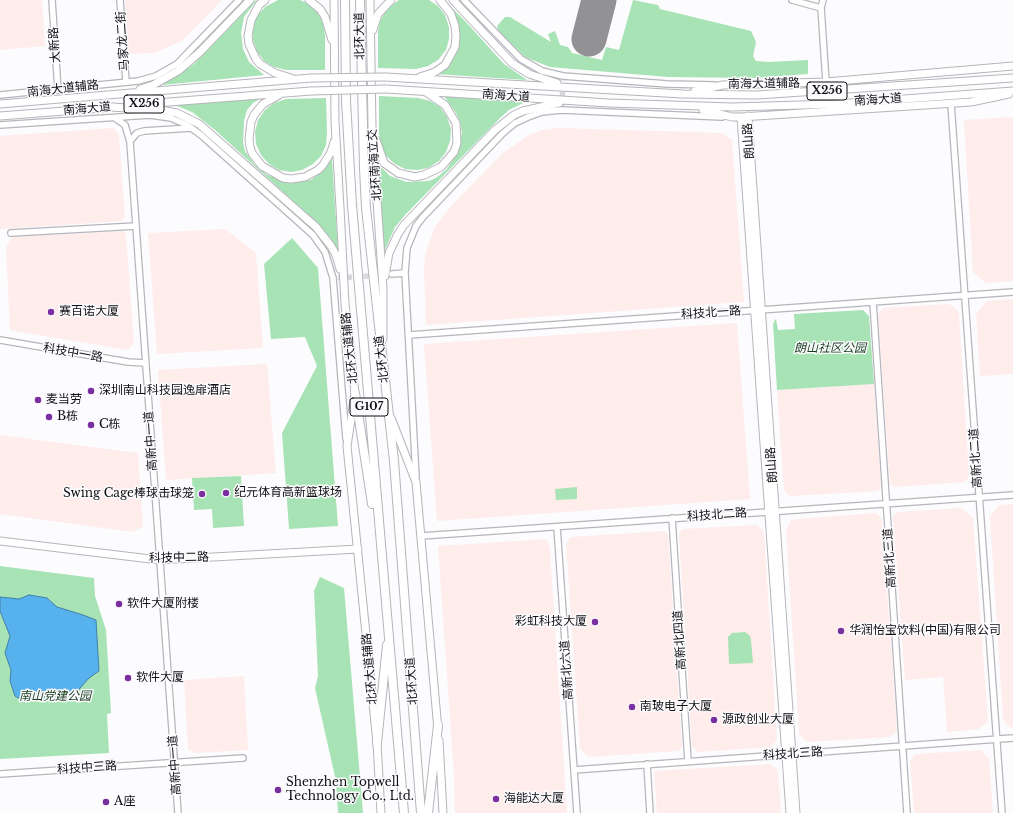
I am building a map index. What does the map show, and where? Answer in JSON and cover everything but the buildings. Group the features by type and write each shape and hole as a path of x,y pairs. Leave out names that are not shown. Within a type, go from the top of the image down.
{"highway":[{"name":"北环大道","path":"345,0 346,101 351,198 404,813"},
{"name":"北环大道","path":"360,0 364,175 370,256 394,461 421,813"},
{"path":"355,392 382,569"},
{"path":"377,743 388,622"},
{"path":"428,813 438,725"}],"main road":[{"path":"110,94 153,85 178,71 200,52 250,0"},
{"path":"265,0 254,13 248,28 248,36 252,52 256,59 267,69 295,79"},
{"path":"308,0 320,9 328,25 335,58"},
{"name":"北环大道辅路","path":"334,0 336,122 345,304 355,392 347,446 377,743 381,813"},
{"path":"370,0 370,42"},
{"path":"370,42 378,14 391,0"},
{"path":"414,79 435,72 445,65 454,47 456,37 455,26 451,14 440,0"},
{"path":"453,0 512,63 521,70 546,81 588,88"},
{"name":"北环南海立交","path":"370,42 372,127 383,288"},
{"name":"南海大道辅路","path":"723,85 826,82 1013,66"},
{"path":"1004,78 1013,73"},
{"path":"928,74 970,81"},
{"name":"南海大道","path":"0,104 311,78 386,77 683,94 786,94 1013,78"},
{"name":"南海大道","path":"683,94 723,85"},
{"name":"南海大道","path":"0,116 111,108 288,92 386,89 689,107 767,107 836,104 1013,92"},
{"path":"372,127 384,163 394,171 415,176 433,173 441,167 454,152 457,143 456,123 445,105 429,93 420,90"},
{"path":"288,92 272,97 263,104 254,115 251,122 249,139 250,147 256,160 269,171 290,179 305,178 318,170 331,152 336,122"},
{"path":"689,107 732,117 978,102 1013,92"},
{"path":"383,361 383,288 389,253 404,225 499,126 514,115 538,106 558,103 595,102"},
{"path":"813,113 836,104"},
{"path":"111,108 170,111 193,120 205,129 271,187 324,237 338,260 345,304"},
{"name":"朗山路","path":"744,116 789,754 796,813"},
{"path":"388,406 416,482 438,725 443,813"},
{"name":"科技中二路","path":"0,541 159,560 358,549"},
{"name":"朗山路","path":"789,754 790,813"}],"street":[{"name":"大新路","path":"52,0 58,90"},
{"name":"马家龙二街","path":"120,0 126,82"},
{"name":"南海大道辅路","path":"0,95 126,82 141,83 164,73 177,64 239,0"},
{"name":"南海大道辅路","path":"464,0 521,59 542,71 563,78 667,84 723,85"},
{"path":"792,0 821,8"},
{"path":"823,0 821,8 826,82"},
{"name":"高新北二道","path":"951,104 1002,813"},
{"path":"416,482 405,273 407,248 416,226 496,139 515,123 542,112 562,108 732,117"},
{"path":"0,124 115,118 144,114 171,118 192,128 312,235 325,252 335,278 347,446"},
{"name":"高新中一道","path":"115,118 125,125 130,142 178,813"},
{"path":"130,142 136,133 144,131 192,128"},
{"path":"11,233 136,226"},
{"path":"392,274 405,273"},
{"name":"科技北一路","path":"409,335 1013,292"},
{"name":"高新北三道","path":"873,302 907,813"},
{"name":"科技中一路","path":"0,340 128,362 145,363"},
{"name":"科技北二路","path":"421,536 1013,495"},
{"name":"高新北四道","path":"672,518 688,762"},
{"name":"高新北六道","path":"557,527 576,813"},
{"name":"科技北三路","path":"574,770 1013,738"},
{"name":"科技中三路","path":"0,774 242,758"},
{"path":"647,764 650,813"}],"shaded area":[{"path":"0,0 42,0 45,46 0,50"},
{"path":"125,0 222,0 182,41 154,53 128,54"},
{"path":"1013,117 1013,281 986,283 973,272 964,120"},
{"path":"114,128 119,135 125,217 122,221 0,229 0,136"},
{"path":"559,128 722,133 732,140 744,302 426,325 425,255 434,228 452,205 503,153 529,135 542,130"},
{"path":"225,229 256,253 263,348 157,354 148,233"},
{"path":"123,231 126,234 134,343 128,350 10,330 6,247 12,237"},
{"path":"1013,299 1013,374 980,376 976,314 987,301"},
{"path":"949,304 957,310 959,314 969,476 965,482 895,487 890,484 878,314 883,308"},
{"path":"737,323 750,499 437,521 424,344"},
{"path":"267,364 276,473 166,480 158,370"},
{"path":"874,384 881,487 878,491 789,496 784,490 777,390"},
{"path":"0,435 138,453 143,526 133,532 0,514"},
{"path":"1013,504 1013,729 1007,725 1003,719 990,517 999,505"},
{"path":"962,508 973,518 988,721 979,729 947,732 943,677 905,680 893,516 897,512"},
{"name":"华润怡宝饮料(中国)有限公司","path":"876,513 882,519 897,731 890,737 808,742 804,740 799,733 786,530 791,520"},
{"path":"757,525 764,532 777,740 771,747 698,752 692,746 679,534 682,529"},
{"path":"665,531 668,534 682,748 678,751 589,757 580,749 566,543 571,537"},
{"path":"547,539 550,549 567,813 455,813 454,776 438,546"},
{"path":"244,676 248,750 194,753 188,749 184,680"},
{"path":"981,750 989,759 993,813 914,813 910,760 915,754"},
{"path":"770,764 778,770 781,813 657,813 654,771"}],"green space":[{"path":"256,0 244,17 241,33 243,49 249,62 264,75 162,85 194,64"},
{"path":"278,0 300,0 309,4 317,12 323,23 325,35 325,70 286,70 274,67 264,61 257,51 253,40 253,28 257,16 265,7"},
{"path":"399,0 429,0 438,6 445,15 449,27 449,39 446,50 438,60 428,66 416,69 378,68 378,32 380,21 386,10"},
{"path":"444,0 504,64 527,80 436,74 449,64 456,54 460,39 458,22 453,11"},
{"path":"633,0 658,5 660,9 751,31 756,42 753,56 756,61 769,62 808,60 808,74 755,78 668,77 550,67 525,57 498,30 497,26 505,17 510,17 551,42 548,34 555,31 560,45 568,47 572,53 602,60 606,47 619,50"},
{"path":"379,96 418,98 430,101 440,107 447,117 451,129 450,141 446,152 439,161 428,168 417,170 405,169 395,164 386,156 381,145 379,134"},
{"path":"444,96 527,101 509,110 500,118 405,215 395,227 383,254 377,163 390,176 407,182 429,181 436,178 446,170 457,154 462,133 460,122 456,113"},
{"path":"263,97 253,103 247,110 244,121 243,142 245,151 254,164 267,175 289,182 311,180 324,170 332,159 338,251 331,239 315,221 215,130 192,112 175,105"},
{"path":"326,98 326,145 321,156 313,164 302,170 291,172 279,170 269,164 261,155 256,144 255,132 258,120 265,110 274,103 286,99"},
{"path":"292,238 318,268 338,526 289,529 282,433 317,366 305,337 271,339 264,264"},
{"name":"朗山社区公园","path":"863,310 869,316 874,384 777,390 773,324 776,319 778,330 795,329 794,314"},
{"name":"纪元体育高新篮球场","path":"241,476 244,526 213,528 212,509 194,510 192,478"},
{"path":"577,487 577,499 556,500 555,489"},
{"name":"南山党建公园","path":"0,566 94,578 95,596 106,630 111,713 107,714 109,753 0,759"},
{"path":"320,577 344,588 363,813 338,813 336,781 315,688 318,676 314,591"},
{"path":"745,632 750,636 753,663 729,664 728,637 732,633"}],"water":[{"path":"29,595 47,598 57,607 96,620 99,671 89,678 73,696 18,698 15,696 10,681 11,670 5,653 10,636 0,611 0,597 19,599"}],"runway":[{"path":"589,39 599,0"}],"tunnel":[{"path":"562,106 563,80"},
{"path":"141,85 143,106"},
{"path":"338,278 385,275"}],"place":[{"name":"赛百诺大厦","path":"51,312"},
{"name":"深圳南山科技园逸扉酒店","path":"91,391"},
{"name":"麦当劳","path":"38,400"},
{"name":"B栋","path":"49,417"},
{"name":"C栋","path":"91,425"},
{"name":"纪元体育高新篮球场","path":"226,493"},
{"name":"Swing Cage棒球击球笼","path":"202,494"},
{"name":"软件大厦附楼","path":"119,604"},
{"name":"彩虹科技大厦","path":"595,622"},
{"name":"华润怡宝饮料(中国)有限公司","path":"841,631"},
{"name":"软件大厦","path":"128,678"},
{"name":"南玻电子大厦","path":"632,707"},
{"name":"源政创业大厦","path":"714,720"},
{"name":"Shenzhen Topwell Technology Co., Ltd.","path":"278,790"},
{"name":"海能达大厦","path":"496,799"},
{"name":"A座","path":"106,802"}]}
